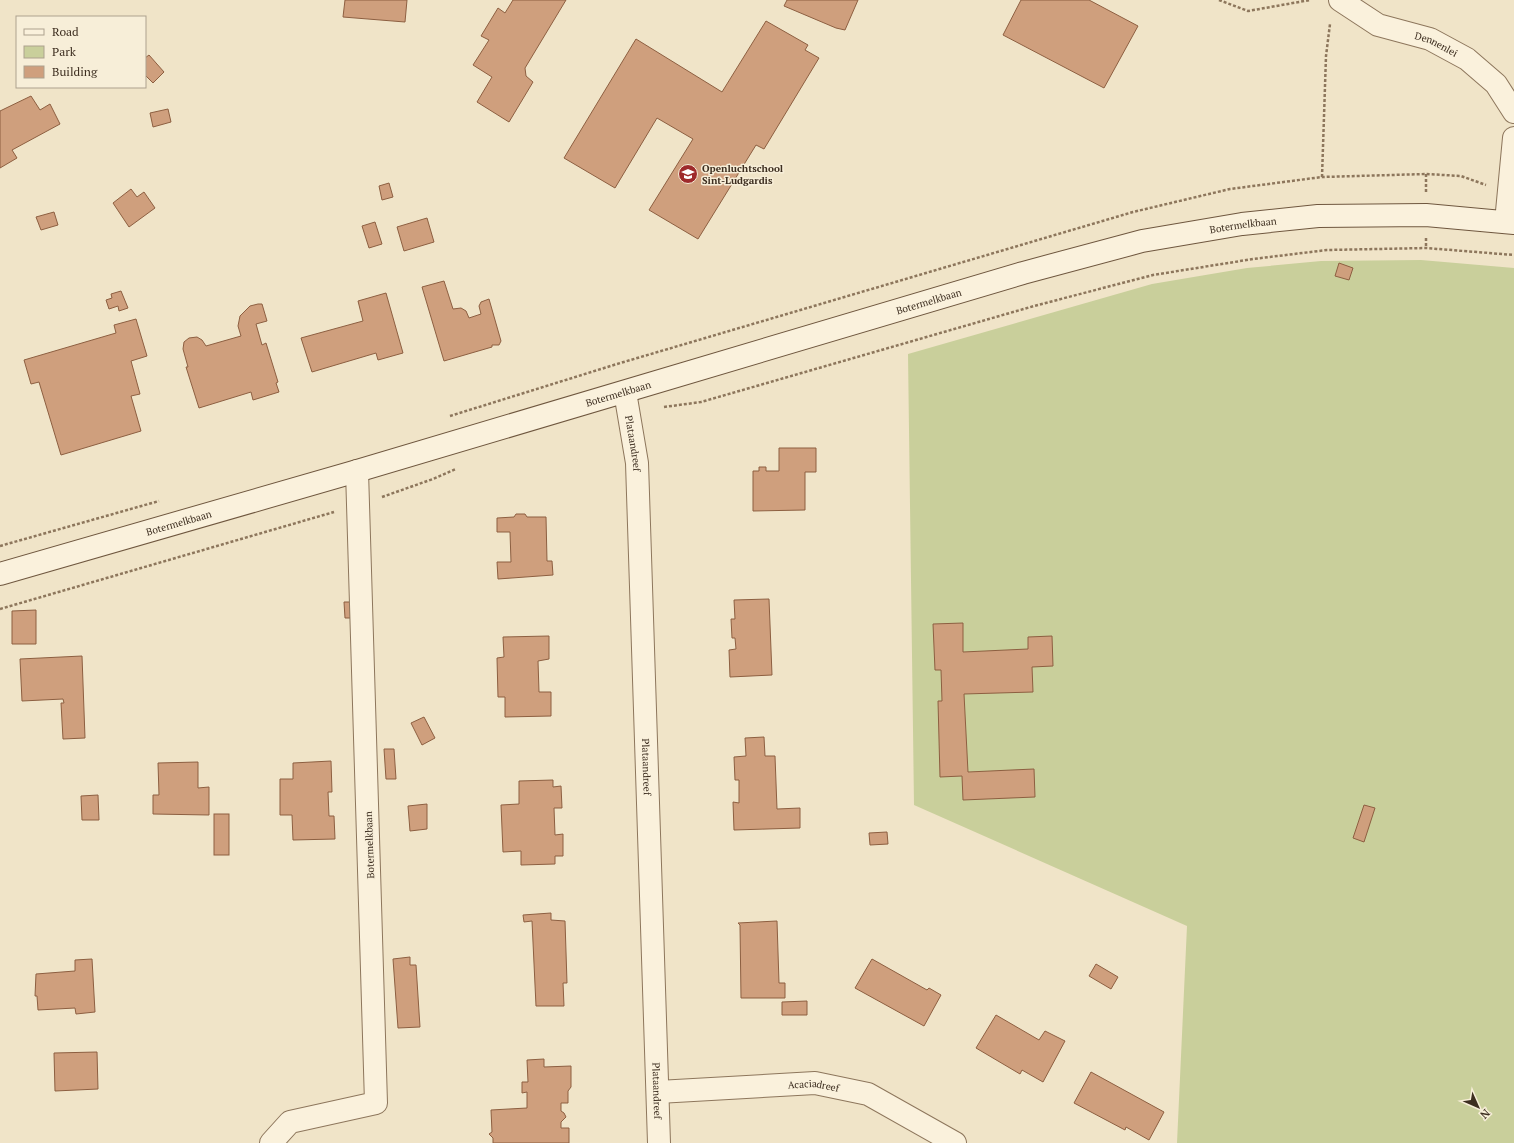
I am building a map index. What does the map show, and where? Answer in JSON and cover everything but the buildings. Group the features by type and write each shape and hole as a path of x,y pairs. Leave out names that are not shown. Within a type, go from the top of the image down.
{"street":[{"name":"Dennenlei","path":"1340,0 1378,25 1430,39 1467,59 1496,84 1514,112"},
{"path":"1510,223 1509,188 1514,138"},
{"name":"Botermelkbaan","path":"0,574 357,471 1015,276 1142,241 1242,224 1318,216 1426,215 1510,223"},
{"name":"Plataandreef","path":"625,392 637,462 659,1143"},
{"name":"Botermelkbaan","path":"271,1143 290,1122 376,1103 357,471"},
{"name":"Acaciadreef","path":"658,1092 815,1083 868,1094 955,1143"}],"path":[{"path":"1219,0 1248,12 1310,0"},
{"path":"1331,21 1326,56 1322,177 1426,174 1461,176 1483,185 1509,188"},
{"path":"630,416 654,408 701,402 1026,309 1152,275 1253,259 1327,250 1426,248 1514,255"},
{"path":"0,609 358,505 433,479 461,467"}],"green space":[{"path":"1421,260 1514,268 1514,1143 1177,1143 1187,926 914,805 908,354 1152,284 1247,268 1321,261"}],"place":[{"name":"Openluchtschool Sint-Ludgardis","path":"688,174"}]}
